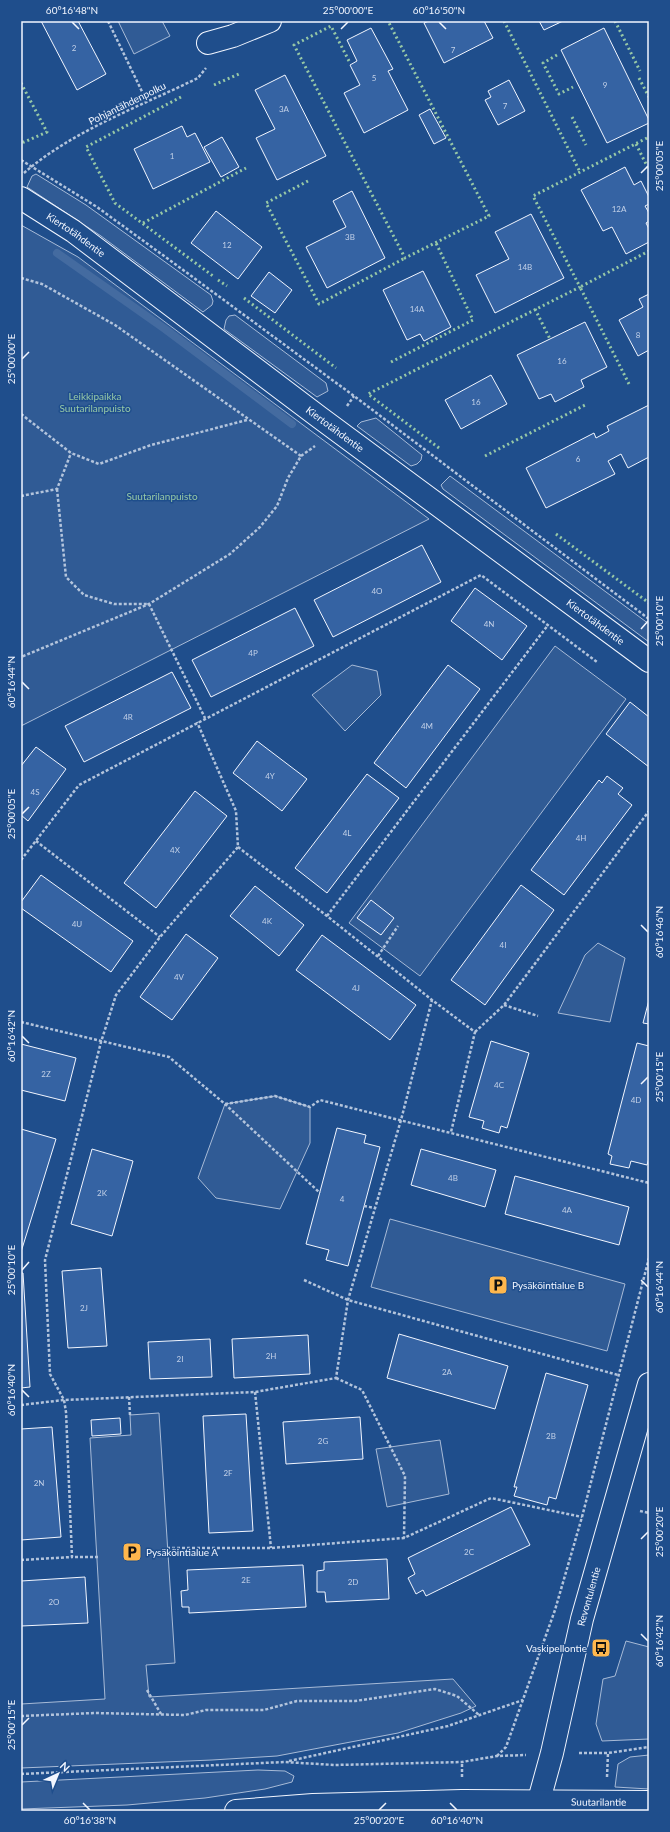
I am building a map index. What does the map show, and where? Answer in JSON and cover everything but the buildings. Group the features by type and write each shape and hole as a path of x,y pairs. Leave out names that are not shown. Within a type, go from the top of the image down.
{"street":[{"path":"208,43 233,36 270,21"},
{"name":"Kiertotähdentie","path":"21,198 73,231 319,417 649,661"},
{"name":"Revontulentie","path":"537,1807 552,1753 582,1619 649,1384"},
{"name":"Suutarilantie","path":"236,1811 313,1804 462,1801 537,1807 607,1801 649,1802"}],"path":[{"path":"108,21 146,102"},
{"name":"Pohjantähdenpolku","path":"21,178 32,166 56,148 146,102 198,78 208,66"},
{"path":"21,160 97,207 354,396 649,619"},
{"path":"21,278 42,284 115,325 247,420 301,456 288,478 277,506 260,527 230,554 149,604 21,657"},
{"path":"21,414 71,453 99,464 151,445 247,420"},
{"path":"71,453 57,489 66,578 84,595 114,604 149,604"},
{"path":"21,496 57,489"},
{"path":"21,860 79,785 197,722 481,575 597,662"},
{"path":"149,604 205,718"},
{"path":"327,916 548,625"},
{"path":"72,1557 66,1412 64,1400 50,1374 44,1260 101,1042 116,995 160,937 238,847 236,811 197,722"},
{"path":"451,1132 475,1032 504,1005 649,811"},
{"path":"36,841 160,937"},
{"path":"238,847 432,1000 475,1032"},
{"path":"378,956 398,926"},
{"path":"336,1378 348,1300 401,1120 432,1000"},
{"path":"504,1005 538,1016"},
{"path":"21,1022 169,1057 225,1104 320,1193"},
{"path":"225,1104 275,1096 310,1107 320,1100 649,1183"},
{"path":"364,1206 375,1208"},
{"path":"21,1774 284,1762 335,1765 462,1762 497,1756 506,1747 555,1610 582,1517 649,1258"},
{"path":"304,1280 348,1300 618,1375"},
{"path":"21,1405 64,1400 255,1392 336,1378 362,1390 405,1476 404,1538"},
{"path":"255,1392 271,1548"},
{"path":"129,1397 130,1415"},
{"path":"167,1548 271,1548 404,1538 491,1498 582,1517"},
{"path":"638,1510 649,1513"},
{"path":"21,1560 98,1557"},
{"path":"21,1716 95,1713 185,1715 206,1710 264,1710 297,1701 355,1701 435,1688 457,1696 479,1715"},
{"path":"147,1690 161,1715"},
{"path":"284,1762 448,1726 523,1700"},
{"path":"592,1753 608,1753 649,1747"}],"shaded area":[{"path":"118,21 162,21 170,36 134,54"},
{"path":"36,174 86,205 211,295 213,301 212,305 203,312 101,236 27,187 32,176"},
{"name":"Suutarilanpuisto","path":"21,225 78,257 429,519 21,726"},
{"path":"235,315 326,383 328,391 317,397 224,329 226,320 229,316"},
{"path":"376,418 422,455 421,460 417,464 411,466 357,426 361,422"},
{"path":"450,476 649,624 649,642 443,489 441,485"},
{"path":"555,646 626,699 420,976 349,923"},
{"path":"352,665 377,671 381,695 345,731 312,695"},
{"path":"598,943 625,958 610,1022 558,1013 585,955"},
{"path":"275,1096 310,1107 310,1143 280,1209 216,1198 198,1178 225,1104"},
{"name":"Pysäköintialue B","path":"390,1219 625,1284 607,1351 371,1287"},
{"path":"159,1413 175,1663 146,1665 149,1697 453,1679 476,1706 461,1713 398,1733 277,1756 21,1768 21,1704 105,1699 90,1438 131,1435 130,1415"},
{"path":"440,1440 449,1494 387,1507 376,1449"},
{"path":"626,1641 649,1647 649,1739 602,1741 596,1724 603,1679 615,1676"},
{"path":"649,1755 649,1789 615,1787 618,1764 630,1757"},
{"path":"258,1770 285,1771 294,1776 292,1782 265,1789 205,1798 127,1805 21,1809 21,1782"}],"waterway":[{"path":"57,253 165,329 292,424"}],"hedge":[{"path":"349,61 331,26 294,45 405,258 489,216 388,21"},
{"path":"504,21 580,172"},
{"path":"615,21 640,71"},
{"path":"557,55 543,63 559,94 573,87"},
{"path":"214,85 241,73"},
{"path":"639,78 649,97"},
{"path":"21,83 47,132 21,142"},
{"path":"181,97 86,147 115,203 213,276"},
{"path":"572,117 586,145"},
{"path":"439,448 368,394 580,287 533,196 649,137"},
{"path":"636,144 649,170"},
{"path":"143,223 246,168"},
{"path":"308,181 266,203 319,304 405,258"},
{"path":"391,362 473,320 436,243"},
{"path":"629,384 580,287 649,251"},
{"path":"218,280 227,286"},
{"path":"244,298 336,368"},
{"path":"535,309 550,339"},
{"path":"485,456 587,404"},
{"path":"556,534 649,603"}],"place":[{"name":"Pysäköintialue B","path":"498,1285"},
{"name":"Pysäköintialue A","path":"132,1552"},
{"name":"Vaskipellontie","path":"601,1648"}],"park label":[{"name":"Leikkipaikka Suutarilanpuisto","path":"95,402"}]}
